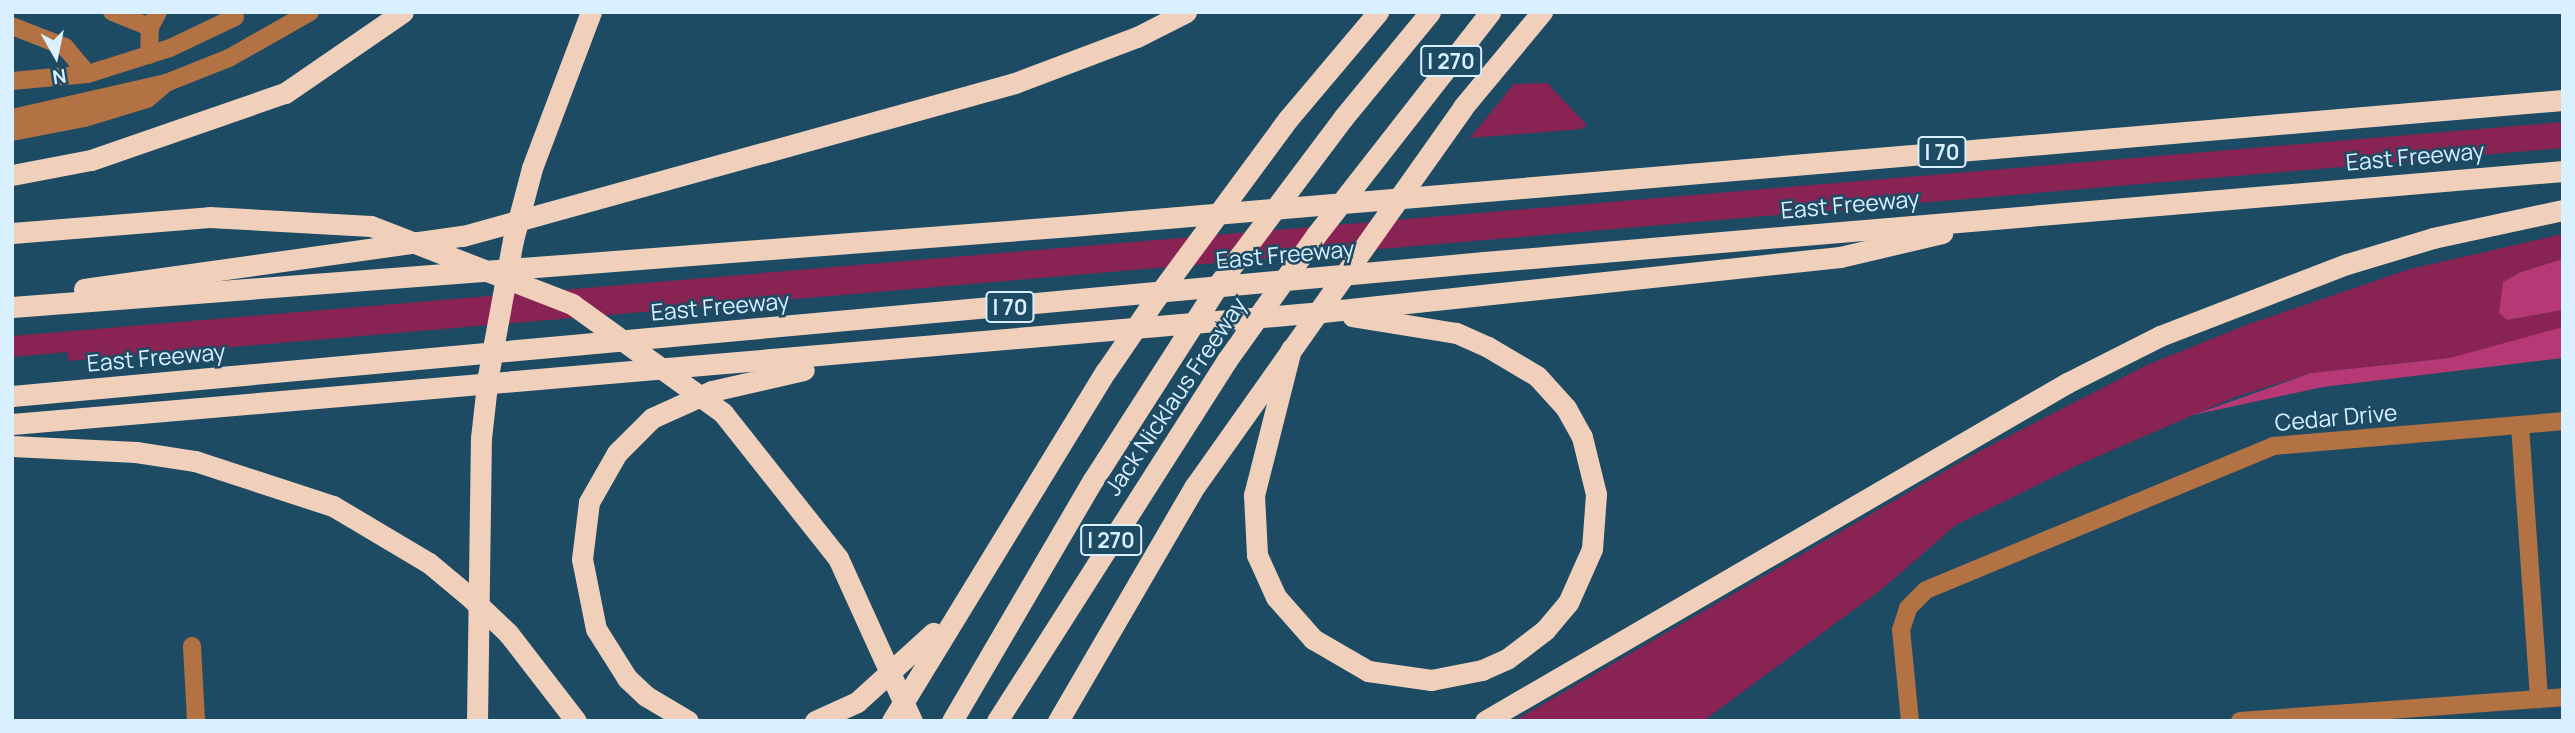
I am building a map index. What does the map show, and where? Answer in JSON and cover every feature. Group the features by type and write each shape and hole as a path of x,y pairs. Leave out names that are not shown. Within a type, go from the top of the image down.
{"highway":[{"path":"12,175 91,160 285,93 403,12"},
{"path":"477,721 481,438 499,307 532,168 591,12"},
{"path":"12,299 463,236 1015,83 1137,37 1186,12"},
{"path":"892,721 1106,371 1288,119 1378,12"},
{"name":"Jack Nicklaus Freeway","path":"952,721 1163,366 1343,118 1430,12"},
{"name":"Jack Nicklaus Freeway","path":"997,721 1227,360 1412,111 1490,12"},
{"path":"1058,721 1195,486 1463,107 1542,12"},
{"name":"East Freeway","path":"12,307 1044,229 2563,100"},
{"name":"East Freeway","path":"12,396 2008,217 2563,171"},
{"path":"1485,721 2067,383 2160,336 2347,264 2433,238 2563,210"},
{"path":"12,233 209,217 372,226 572,304 723,413 838,558 912,721"},
{"path":"12,424 1322,312 1839,257 2008,217"},
{"path":"1291,349 1257,467 1253,513 1264,575 1290,617 1338,657 1368,671 1414,681 1482,670 1528,645 1568,603 1595,535 1595,478 1574,421 1537,376 1467,338 1322,312"},
{"path":"688,721 646,696 627,678 596,629 588,606 582,538 589,502 605,469 652,418 712,391 913,349"},
{"path":"12,446 135,452 195,461 333,506 418,556 471,598 508,633 576,721"},
{"path":"815,721 857,702 897,669 925,643 979,576"}],"street":[{"path":"112,12 154,20 149,55"},
{"path":"12,118 166,83 229,58 310,12"},
{"path":"12,80 88,75 149,55 234,14"},
{"path":"12,26 65,47 88,75"},
{"path":"12,132 85,118 147,99 166,83"},
{"name":"Cedar Drive","path":"1910,721 1901,630 1908,607 1926,590 2273,446 2563,421"},
{"path":"2520,426 2539,699"},
{"path":"192,646 196,721"},
{"path":"2240,721 2563,697"}],"shaded area":[{"path":"1547,83 1587,125 1582,129 1470,138 1514,84"},
{"path":"2563,122 2563,148 69,361 67,352 12,357 12,336"},
{"path":"2563,234 2563,259 2521,272 2507,320 2563,310 2563,327 2558,332 2450,358 2311,373 2235,397 2078,465 1956,525 1882,589 1703,721 1514,721 1978,452 2147,365 2246,325 2410,269"},
{"path":"2563,259 2563,310 2507,320 2499,313 2503,282 2521,272"},
{"path":"2563,327 2563,358 2323,387 2193,415 2311,373 2450,358"}]}
